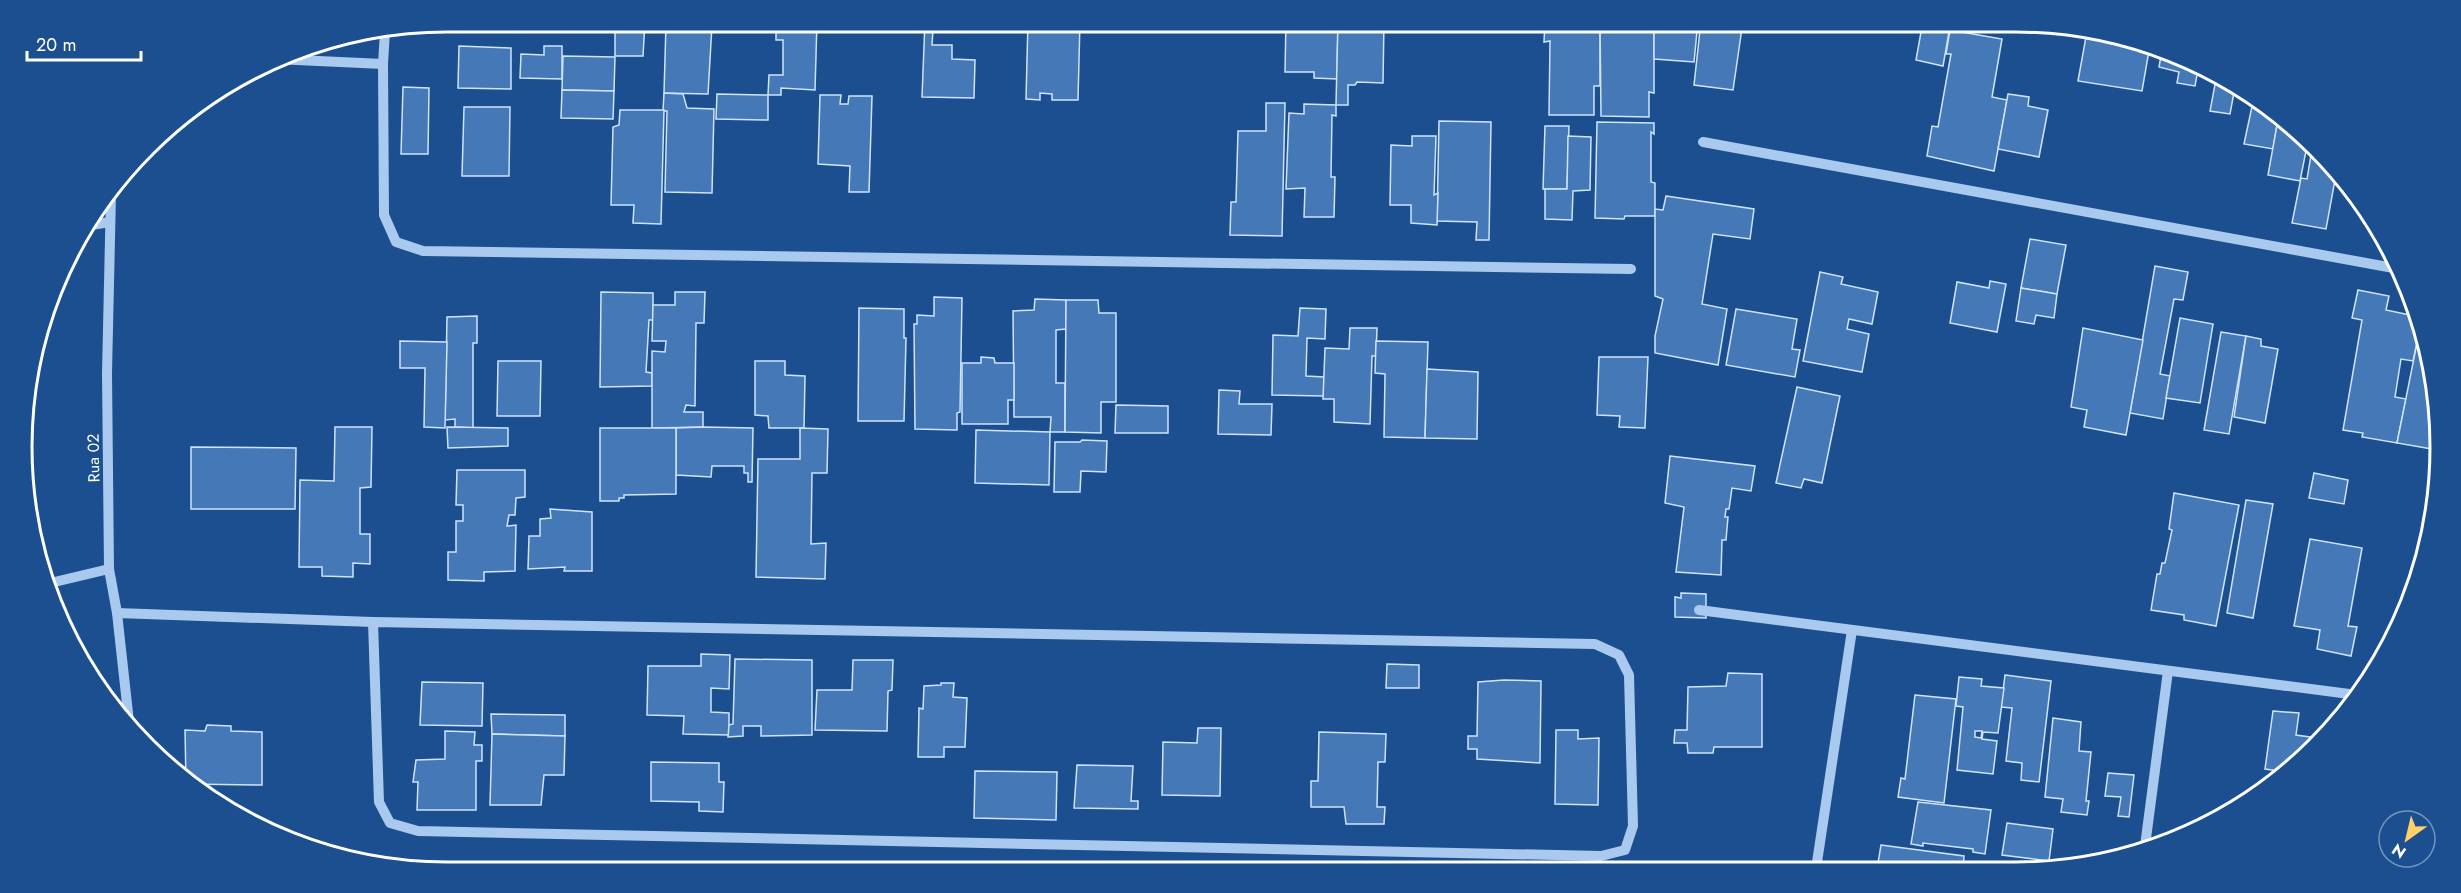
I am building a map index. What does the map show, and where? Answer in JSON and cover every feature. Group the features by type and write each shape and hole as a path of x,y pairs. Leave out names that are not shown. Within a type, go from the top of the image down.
{"street":[{"path":"385,36 384,215 396,242 423,251 1631,269"},
{"path":"296,60 383,64"},
{"path":"1703,142 2389,267"},
{"name":"Rua 02","path":"111,203 107,373 109,569 117,613 128,713"},
{"path":"96,224 110,222"},
{"path":"55,582 109,569"},
{"path":"1699,610 2348,694"},
{"path":"117,613 373,622 1595,644 1619,655 1629,675 1633,826 1625,850 1601,856 418,831 390,823 379,802 373,622"},
{"path":"1817,862 1852,630"},
{"path":"2146,840 2168,671"}],"building":[{"path":"615,32 644,32 643,56 615,56"},
{"path":"666,32 712,32 708,94 664,93"},
{"path":"776,32 817,32 815,90 781,88 781,95 768,95 769,75 783,75 783,40 776,40"},
{"path":"925,32 933,32 932,45 952,45 952,59 975,60 974,98 922,97"},
{"path":"1028,32 1080,32 1078,100 1052,100 1052,94 1040,93 1040,100 1026,99"},
{"path":"1286,32 1338,32 1337,79 1314,78 1314,72 1285,72"},
{"path":"1338,32 1384,32 1383,83 1357,82 1355,85 1348,85 1348,105 1336,105"},
{"path":"1544,32 1600,32 1600,86 1594,86 1594,115 1549,115 1550,41 1544,42"},
{"path":"1600,32 1654,32 1654,93 1649,92 1649,117 1601,116"},
{"path":"1654,32 1697,32 1694,62 1654,59"},
{"path":"1700,32 1741,32 1733,90 1694,85"},
{"path":"1921,32 1949,32 1943,66 1916,60"},
{"path":"1950,32 2002,39 1992,97 2007,100 1994,171 1927,156 1932,126 1938,127 1951,54 1946,54"},
{"path":"2086,38 2148,54 2142,91 2078,81"},
{"path":"459,46 511,48 511,89 458,88"},
{"path":"544,46 562,46 562,79 520,78 521,54 544,55"},
{"path":"563,56 615,57 614,91 562,90"},
{"path":"2160,58 2201,76 2197,75 2195,86 2177,83 2179,72 2159,67"},
{"path":"2215,83 2234,94 2230,114 2210,111"},
{"path":"403,87 429,88 428,154 401,154"},
{"path":"562,90 614,91 613,119 561,118"},
{"path":"664,93 683,94 687,108 714,109 712,193 665,192 667,111 663,111"},
{"path":"717,94 768,95 768,120 716,119"},
{"path":"2008,94 2029,97 2028,106 2048,110 2039,157 1998,149"},
{"path":"820,95 841,95 840,104 848,104 849,96 872,96 869,192 849,192 850,166 818,164"},
{"path":"1266,103 1285,103 1282,236 1230,235 1231,202 1236,202 1238,131 1266,131"},
{"path":"1304,104 1336,105 1336,116 1332,115 1331,177 1335,177 1334,217 1304,217 1305,188 1286,189 1289,113 1304,114"},
{"path":"2252,106 2277,125 2273,149 2244,144"},
{"path":"464,107 510,107 509,176 462,176"},
{"path":"620,110 664,110 661,224 633,223 634,205 611,205 613,127 619,125"},
{"path":"1439,121 1491,122 1489,240 1476,240 1477,222 1437,221"},
{"path":"1597,122 1654,123 1654,134 1651,132 1651,182 1655,183 1655,216 1625,216 1624,219 1595,218"},
{"path":"2277,125 2306,151 2300,181 2268,175"},
{"path":"1545,126 1569,126 1567,189 1543,189"},
{"path":"1412,136 1436,136 1434,195 1438,193 1437,225 1411,223 1411,205 1390,205 1391,145 1412,146"},
{"path":"1568,136 1591,137 1590,190 1573,191 1572,220 1545,219 1545,189 1567,189"},
{"path":"2311,156 2335,182 2326,229 2292,223 2301,178 2307,179"},
{"path":"1666,196 1754,209 1750,239 1713,234 1702,304 1727,309 1718,365 1655,353 1655,336 1663,299 1655,296 1655,209 1663,210"},
{"path":"2030,239 2066,245 2057,294 2021,288"},
{"path":"2155,266 2188,272 2183,300 2174,299 2160,374 2170,376 2163,419 2130,413"},
{"path":"1820,272 1843,277 1841,284 1878,292 1872,324 1849,319 1847,329 1869,334 1862,372 1803,361"},
{"path":"1990,281 2006,284 1997,332 1950,323 1957,282 1989,288"},
{"path":"2021,288 2057,294 2054,318 2036,315 2034,324 2016,321"},
{"path":"2358,290 2389,296 2386,310 2407,315 2416,345 2413,361 2401,359 2395,397 2406,399 2397,443 2362,437 2363,433 2343,430 2362,320 2352,318"},
{"path":"601,292 653,293 653,320 649,320 646,372 652,373 652,386 600,387"},
{"path":"675,292 705,292 704,323 696,323 695,406 686,405 684,412 703,412 703,427 652,428 652,351 665,352 666,341 652,341 653,305 675,305"},
{"path":"934,297 962,298 960,412 957,413 957,430 915,429 914,324 917,324 917,315 934,316"},
{"path":"1035,299 1066,300 1066,329 1056,330 1056,383 1065,383 1065,432 1050,432 1051,417 1014,417 1013,311 1034,310"},
{"path":"1066,300 1098,300 1099,313 1116,313 1116,402 1101,402 1101,433 1065,432"},
{"path":"859,308 904,309 904,338 906,338 904,421 858,421"},
{"path":"1300,308 1326,309 1325,339 1307,338 1306,376 1324,377 1324,396 1272,395 1273,335 1298,336"},
{"path":"1736,309 1797,319 1792,349 1800,350 1795,377 1726,365"},
{"path":"477,316 477,343 473,343 473,428 455,427 455,419 445,420 447,317"},
{"path":"2180,318 2213,324 2200,403 2166,398"},
{"path":"1350,328 1377,328 1376,356 1372,356 1370,424 1334,422 1334,399 1323,399 1325,348 1349,349"},
{"path":"2083,328 2143,340 2126,435 2084,427 2087,410 2071,407"},
{"path":"2221,332 2246,336 2229,434 2204,430"},
{"path":"2246,336 2261,339 2261,346 2278,349 2265,423 2234,417"},
{"path":"400,341 447,342 445,428 424,427 425,368 400,368"},
{"path":"1376,341 1428,342 1425,438 1384,437 1385,374 1375,373"},
{"path":"2417,348 2426,392 2430,449 2397,443"},
{"path":"981,357 994,358 995,363 1014,363 1014,400 1008,400 1008,424 962,424 962,363 981,363"},
{"path":"1599,357 1648,357 1645,428 1619,427 1620,416 1597,415"},
{"path":"498,361 541,361 540,416 497,416"},
{"path":"755,361 785,361 785,375 805,376 804,428 769,428 768,416 755,415"},
{"path":"1427,369 1478,372 1477,439 1425,438"},
{"path":"1797,387 1840,396 1822,483 1804,479 1801,488 1776,483"},
{"path":"1219,390 1240,391 1239,404 1272,404 1271,435 1218,434"},
{"path":"1116,405 1168,406 1168,433 1115,433"},
{"path":"335,427 372,427 371,487 360,488 360,534 370,534 370,564 353,563 353,577 322,576 322,567 299,567 300,480 334,481"},
{"path":"447,427 508,428 508,446 448,448"},
{"path":"600,428 676,428 676,494 624,495 624,498 619,498 619,501 600,501"},
{"path":"676,428 753,428 752,482 748,482 748,473 744,473 744,466 712,466 711,477 676,475"},
{"path":"800,428 828,429 827,473 812,473 811,544 826,543 825,579 756,577 758,459 800,459"},
{"path":"976,430 1050,432 1049,485 975,483"},
{"path":"1082,440 1107,441 1106,472 1081,471 1080,492 1054,492 1055,442 1080,442"},
{"path":"191,447 296,448 295,509 191,509"},
{"path":"1670,456 1755,466 1751,491 1732,488 1729,509 1726,509 1725,517 1728,517 1726,540 1722,540 1721,575 1676,572 1684,507 1665,503"},
{"path":"457,470 525,470 525,497 516,498 515,515 509,515 507,526 516,525 515,571 484,572 484,581 448,580 448,552 456,552 456,521 463,521 463,505 456,505"},
{"path":"2314,473 2348,480 2344,504 2309,498"},
{"path":"2174,493 2239,505 2216,626 2184,620 2184,615 2151,610 2157,574 2160,574 2162,563 2165,563 2172,530 2169,529"},
{"path":"2246,500 2273,504 2253,618 2227,613"},
{"path":"550,509 592,512 592,571 564,571 565,567 528,569 529,536 540,536 540,519 551,518"},
{"path":"2310,539 2362,548 2348,626 2357,627 2351,656 2317,649 2320,630 2294,626"},
{"path":"1681,593 1706,594 1706,618 1675,617 1675,597 1681,598"},
{"path":"701,654 730,655 729,689 711,688 711,712 729,713 729,735 683,734 684,716 647,715 648,666 701,666"},
{"path":"735,659 812,660 812,735 761,736 761,726 743,726 743,736 728,737 729,725 733,724"},
{"path":"853,660 893,660 892,690 888,691 887,731 815,730 817,690 852,690"},
{"path":"1387,664 1419,665 1419,688 1386,688"},
{"path":"1728,673 1762,674 1762,747 1714,747 1713,753 1688,753 1687,743 1674,743 1675,730 1687,730 1688,687 1726,686"},
{"path":"2005,675 2051,681 2039,782 2021,780 2022,763 2006,761 2012,708 2001,707"},
{"path":"1959,677 1982,679 1981,686 2004,688 1998,733 1983,732 1982,739 1997,741 1993,774 1957,770 1963,707 1956,706","holes":["1975,731 1982,731 1981,738 1975,737"]},
{"path":"1541,681 1540,763 1477,759 1477,749 1468,749 1468,736 1477,736 1478,682"},
{"path":"422,682 483,683 482,726 420,725"},
{"path":"941,683 954,683 953,697 967,698 965,747 944,747 944,757 918,757 919,708 923,709 924,686 941,685"},
{"path":"1915,695 1956,699 1944,803 1898,797 1901,778 1905,779"},
{"path":"2273,711 2299,713 2296,735 2311,737 2274,770 2265,769"},
{"path":"491,714 565,715 565,736 492,734"},
{"path":"2053,718 2081,722 2079,751 2091,752 2086,801 2089,801 2087,815 2061,812 2063,799 2045,797"},
{"path":"207,725 231,726 231,731 262,732 262,785 205,784 186,769 185,730 205,731"},
{"path":"1198,728 1221,728 1220,796 1162,795 1163,742 1197,743"},
{"path":"1556,730 1578,730 1578,739 1599,738 1598,805 1555,804"},
{"path":"445,731 475,732 474,745 482,745 482,761 476,761 476,810 417,810 418,782 413,782 416,760 445,759"},
{"path":"1319,732 1386,734 1385,762 1378,762 1377,807 1385,807 1384,824 1346,824 1344,807 1311,807 1311,781 1318,781"},
{"path":"492,734 565,736 564,775 544,775 541,805 490,805"},
{"path":"651,762 719,763 719,782 724,782 723,812 699,811 699,802 651,801"},
{"path":"1077,765 1133,766 1131,801 1138,801 1138,809 1074,808"},
{"path":"975,771 1057,772 1056,820 974,818"},
{"path":"2108,773 2134,775 2129,817 2118,816 2121,797 2105,796"},
{"path":"1918,802 1991,810 1985,854 1973,852 1973,849 1923,843 1923,846 1911,844"},
{"path":"2007,823 2053,829 2049,860 2002,855"},
{"path":"1881,845 1964,856 1964,862 1878,862"}]}
